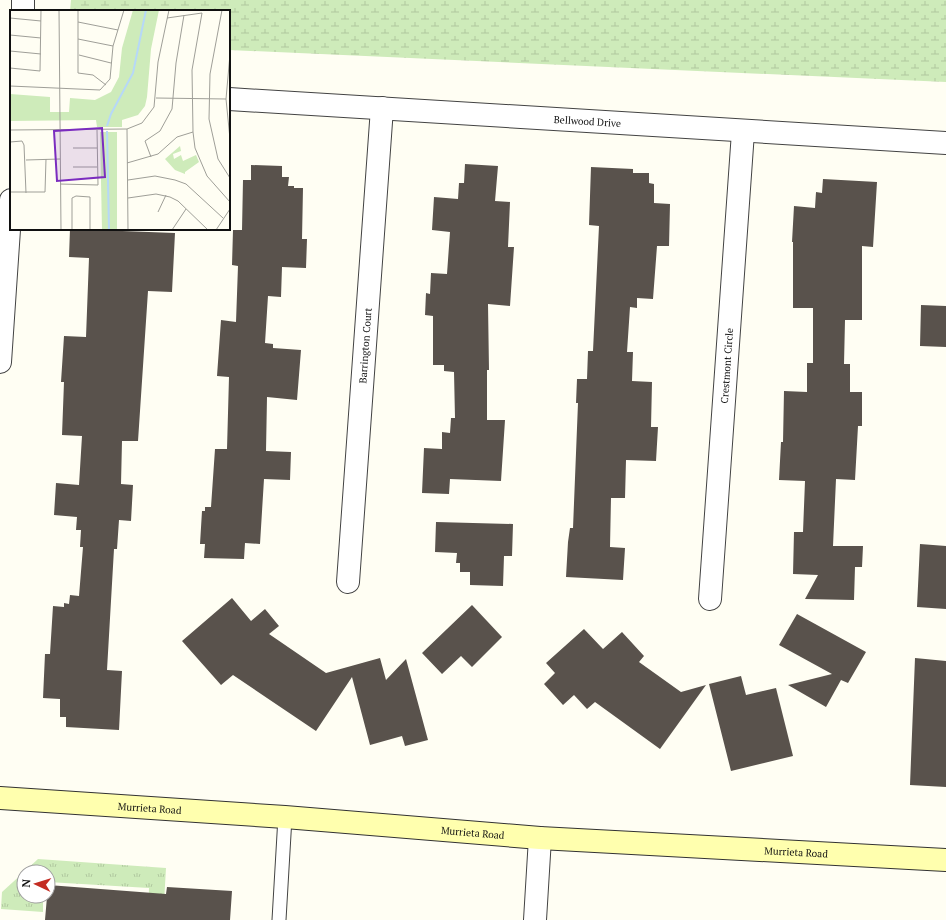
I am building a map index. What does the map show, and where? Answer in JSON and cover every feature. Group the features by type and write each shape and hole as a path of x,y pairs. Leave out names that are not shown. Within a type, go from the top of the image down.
{"main road":[{"name":"Murrieta Road","path":"0,798 540,838 946,860"}],"street":[{"name":"Bellwood Drive","path":"230,99 743,132 946,143"},
{"name":"Barrington Court","path":"348,582 382,108"},
{"name":"Crestmont Circle","path":"710,599 743,132"},
{"path":"0,362 10,215"},
{"path":"535,920 540,838"}],"lane":[{"path":"279,920 285,818"}],"green space":[{"path":"71,0 946,0 946,82 230,50 230,10 70,10"},
{"path":"38,859 166,868 163,920 148,920 149,888 56,882 56,864 33,864"},
{"path":"16,879 16,904 43,904 43,912 1,909 2,892"}],"building":[{"path":"465,164 498,166 495,201 510,202 508,247 514,247 510,306 488,304 489,370 487,370 487,420 505,420 501,481 450,479 449,494 422,493 424,448 442,449 442,432 450,433 451,418 455,418 454,372 444,371 444,365 433,365 433,316 425,315 426,293 430,294 431,273 447,274 450,232 432,230 434,197 458,199 459,183 464,183"},
{"path":"251,165 282,166 282,177 289,177 288,186 303,188 302,239 307,239 306,268 282,267 281,297 268,296 265,343 273,344 273,348 301,350 297,400 267,397 266,451 291,452 290,480 264,479 260,544 245,543 244,559 204,558 205,544 200,544 202,511 205,511 205,507 211,507 215,449 227,449 229,377 217,376 221,320 236,322 238,266 232,265 233,230 242,230 243,180 251,180"},
{"path":"591,167 633,169 633,173 649,173 649,183 654,184 654,203 670,204 669,246 657,246 653,299 637,298 637,308 630,307 627,352 633,352 632,381 652,382 651,427 658,427 656,461 626,460 625,498 611,498 610,547 625,548 623,580 566,577 570,528 573,528 578,403 576,403 577,379 587,379 588,351 593,351 599,226 589,225"},
{"path":"823,179 877,182 873,247 862,246 862,320 845,320 844,364 850,364 850,392 862,392 862,426 858,426 855,480 836,479 833,546 863,546 862,567 855,567 854,600 805,599 818,575 793,574 794,532 803,532 805,481 779,480 781,442 783,442 784,391 807,392 807,363 813,363 813,308 793,308 792,242 794,206 815,208 816,192 822,193"},
{"path":"70,230 175,233 172,292 148,291 138,441 122,441 121,484 133,485 131,521 119,520 117,549 114,549 107,670 122,671 119,730 66,727 66,717 60,717 60,699 43,698 45,654 50,654 53,606 64,607 64,603 69,604 70,595 79,596 83,547 80,547 81,530 76,530 77,517 54,515 56,483 79,485 82,436 62,435 64,382 61,382 64,336 86,337 89,258 69,257"},
{"path":"921,305 946,306 946,347 920,346"},
{"path":"436,522 513,524 512,556 504,556 503,586 470,585 470,572 460,572 460,563 456,563 457,553 435,552"},
{"path":"920,544 946,546 946,609 917,607"},
{"path":"232,598 251,621 265,609 279,626 269,634 326,673 380,658 386,680 406,659 428,740 405,746 402,736 370,745 352,677 316,731 233,675 221,685 182,641"},
{"path":"472,605 502,637 472,667 461,656 442,674 422,653"},
{"path":"797,614 866,652 848,683 841,680 826,707 788,685 832,674 779,645"},
{"path":"584,629 603,649 622,632 644,656 639,662 681,692 706,685 660,749 595,702 587,709 574,695 563,705 544,684 555,673 546,663"},
{"path":"915,658 946,661 946,787 910,785"},
{"path":"741,676 746,695 776,688 793,756 731,771 709,684"},
{"path":"56,886 166,894 167,887 232,891 230,920 45,920 46,904 56,904"}]}
